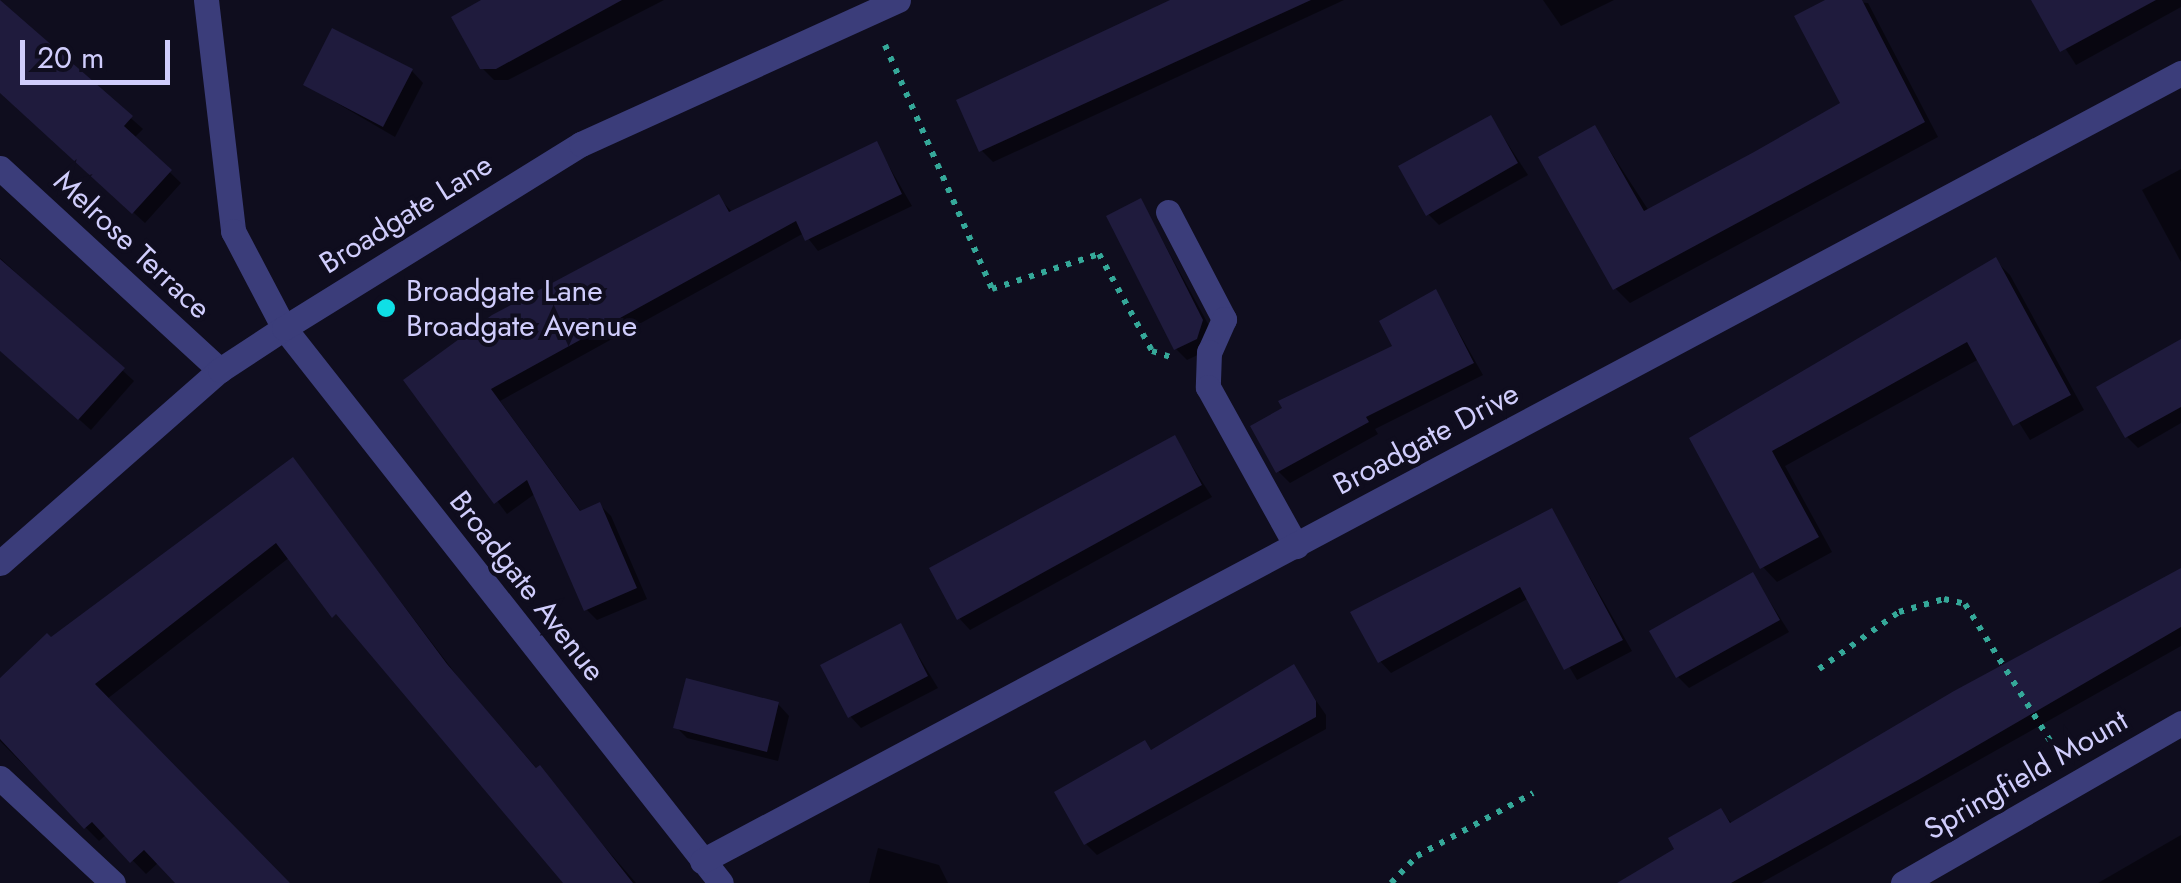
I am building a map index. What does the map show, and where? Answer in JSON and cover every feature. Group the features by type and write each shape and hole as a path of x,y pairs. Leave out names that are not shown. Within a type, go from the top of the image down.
{"street":[{"name":"Broadgate Avenue","path":"206,0 232,231 284,328 721,883"},
{"name":"Broadgate Lane","path":"0,563 220,370 284,328 581,144 898,0"},
{"name":"Broadgate Drive","path":"702,861 2181,72"},
{"name":"Melrose Terrace","path":"0,168 220,370"},
{"path":"1168,212 1224,318 1208,368 1208,386 1296,546"},
{"name":"Springfield Mount","path":"1902,883 2181,724"},
{"path":"0,778 113,883"}],"path":[{"path":"870,12 992,289 1099,254 1152,352 1208,368"},
{"path":"1819,669 1899,612 1944,599 1964,604 2076,783"},
{"path":"1392,883 1417,856 1533,793"}],"building":[{"path":"0,0 133,116 124,126 172,170 132,214 0,93"},
{"path":"481,0 622,0 496,69 480,69 451,17"},
{"path":"1170,0 1311,0 979,152 956,100"},
{"path":"1825,0 1862,0 1925,122 1613,290 1538,157 1595,125 1644,211 1754,152 1840,103 1794,16"},
{"path":"2031,0 2156,0 2060,52"},
{"path":"332,28 413,69 383,127 303,85"},
{"path":"1491,115 1518,163 1426,216 1398,166"},
{"path":"877,141 902,194 805,241 796,221 491,389 580,511 600,502 637,588 584,611 527,480 494,504 403,380 492,315 719,194 729,212"},
{"path":"1141,198 1203,320 1197,339 1174,350 1106,216"},
{"path":"1996,257 2071,395 2013,426 1967,342 1772,451 1819,537 1760,569 1689,438"},
{"path":"0,259 125,368 78,420 0,351"},
{"path":"1436,289 1474,363 1366,417 1369,422 1276,473 1250,426 1282,408 1278,401 1392,346 1379,321"},
{"path":"2181,339 2181,407 2125,438 2096,387"},
{"path":"1175,435 1202,485 957,620 929,568"},
{"path":"293,457 447,664 536,768 540,765 633,883 563,883 336,614 332,618 276,543 95,684 290,883 175,883 144,850 130,863 92,822 84,829 0,739 0,678 47,633 51,637"},
{"path":"1552,508 1623,640 1564,670 1520,587 1378,663 1350,612"},
{"path":"2181,568 2181,627 1918,780 1731,883 1617,883 1674,849 1668,838 1721,808 1730,823 1954,691"},
{"path":"1753,572 1780,620 1676,678 1649,631"},
{"path":"901,623 928,676 848,718 820,665"},
{"path":"1294,664 1316,701 1316,717 1084,845 1054,792 1145,740 1151,750"},
{"path":"686,678 779,702 767,752 673,728"}],"place":[{"name":"Broadgate Lane Broadgate Avenue","path":"386,308"}]}
